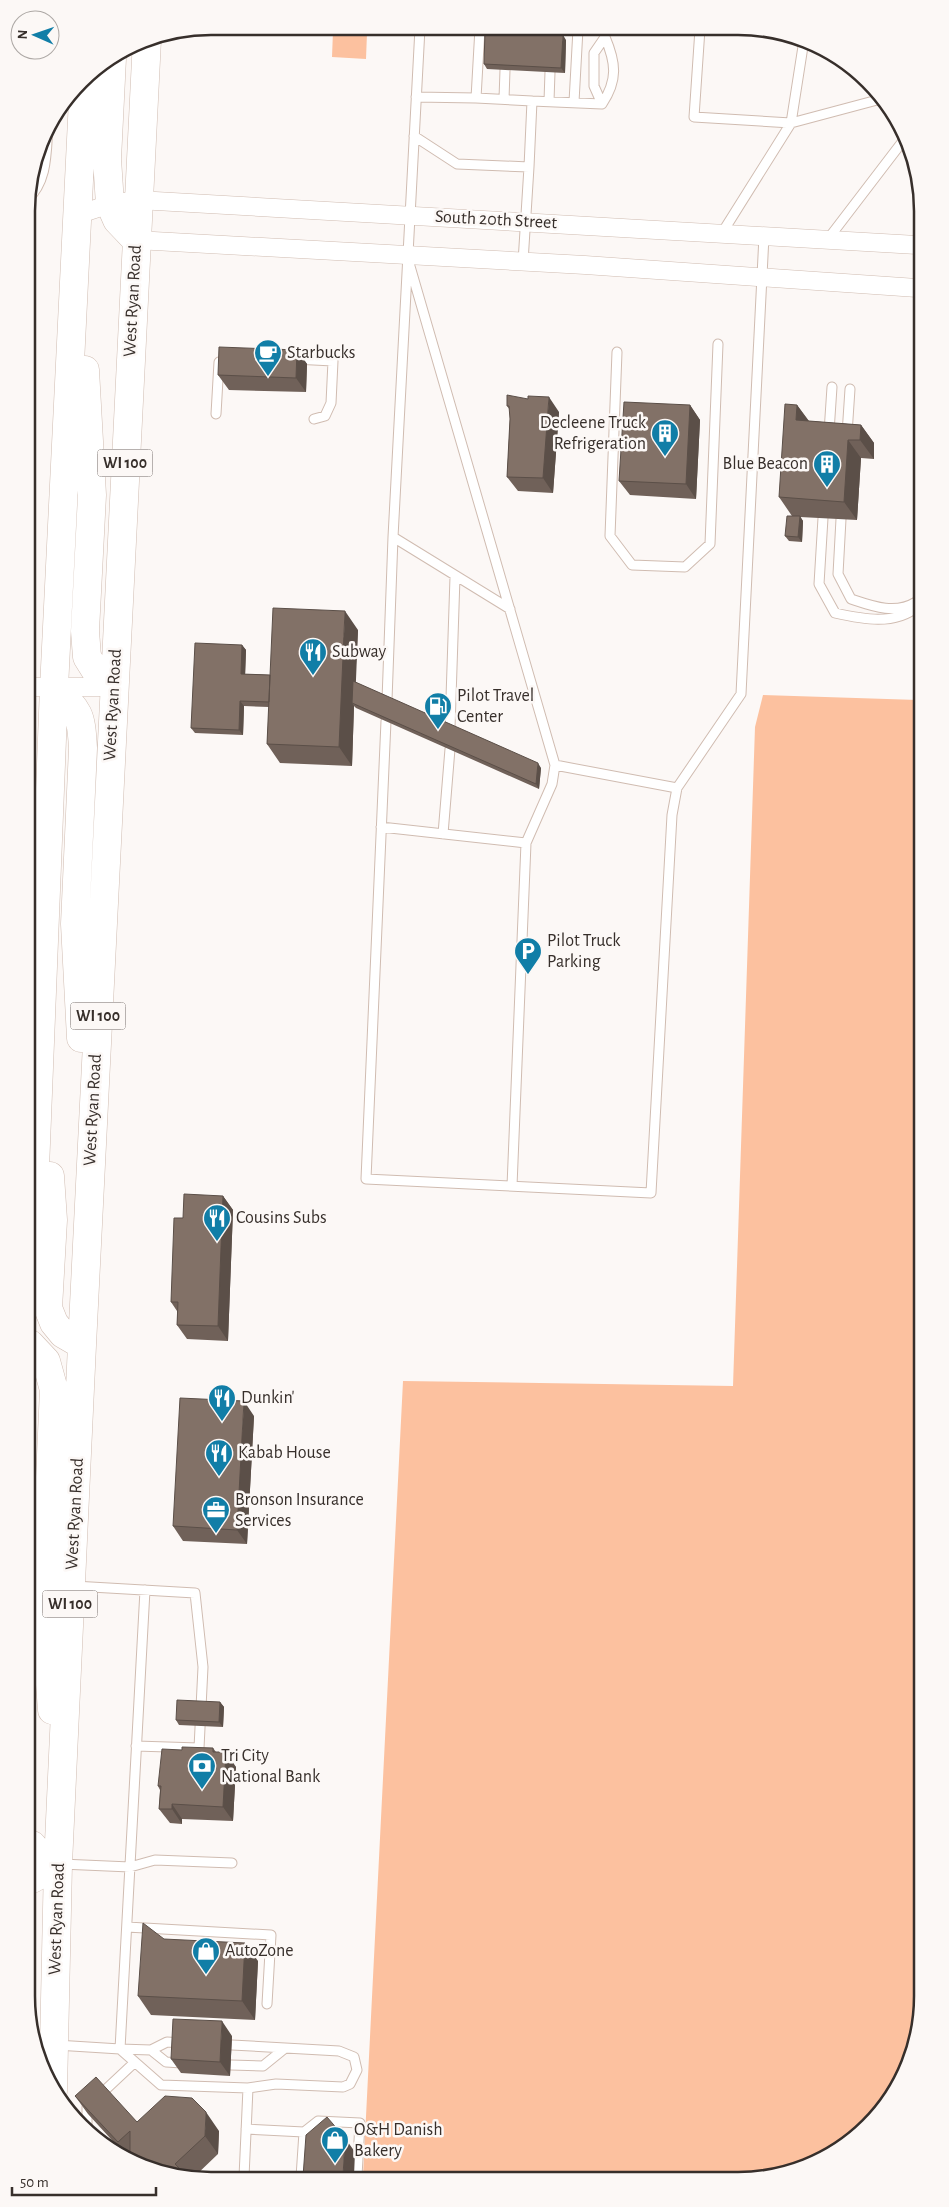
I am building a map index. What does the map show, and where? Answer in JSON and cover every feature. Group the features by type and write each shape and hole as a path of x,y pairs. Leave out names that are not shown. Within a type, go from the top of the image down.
{"main road":[{"name":"West Ryan Road","path":"53,2075 58,1864 71,1586 47,1344 93,1111 147,47"},
{"path":"112,66 107,159 110,204 117,220 136,240"},
{"path":"35,1166 38,1089 41,687 72,318 83,89"},
{"path":"72,318 84,362 92,495 85,631 87,657 97,672 114,687"},
{"path":"41,687 71,703 82,721 83,748 75,924 82,1048 93,1111"},
{"path":"38,1089 48,1141 53,1220 48,1308 54,1323 63,1334 47,1344 46,1361 54,1390 44,1608 49,1694 63,1768"},
{"path":"35,1848 58,1864 35,1877"}],"street":[{"name":"South 20th Street","path":"77,214 110,204 138,200 914,245"},
{"path":"136,240 523,262 914,288"},
{"path":"41,687 114,687"}],"lane":[{"path":"387,700 406,256 420,35"},
{"path":"476,98 480,35"},
{"path":"552,35 552,39"},
{"path":"574,102 578,35"},
{"path":"602,104 594,86 594,53 604,35"},
{"path":"602,104 612,88 614,57 606,35"},
{"path":"700,35 694,117 791,124 875,101"},
{"path":"722,233 791,124 803,47"},
{"path":"504,70 504,99"},
{"path":"549,101 550,72"},
{"path":"416,96 602,104"},
{"path":"523,262 532,101"},
{"path":"414,136 457,164 529,167"},
{"path":"828,239 901,144"},
{"path":"37,186 41,181 46,149"},
{"path":"386,721 366,1179 651,1193 671,824 677,788 741,694 764,236"},
{"path":"406,256 555,765 552,784 526,843 512,1186"},
{"path":"617,352 610,536 632,565 685,567 710,544 718,344"},
{"path":"216,414 220,356 229,356"},
{"path":"286,359 333,361 331,403 325,416 314,419"},
{"path":"829,440 832,387"},
{"path":"846,441 850,388"},
{"path":"823,518 819,584 835,613 870,620 909,614 914,610"},
{"path":"841,520 838,574 851,598 881,608 906,608 914,603"},
{"path":"393,537 455,577 510,609"},
{"path":"450,728 455,577"},
{"path":"443,834 450,749"},
{"path":"555,765 677,788"},
{"path":"381,827 526,843"},
{"path":"71,1586 195,1593 203,1667 199,1748 136,1746"},
{"path":"120,2048 145,1590"},
{"path":"58,1864 130,1867 154,1860 232,1864"},
{"path":"127,1927 271,1935 267,2004"},
{"path":"54,2045 151,2050 167,2042 183,2043"},
{"path":"120,2048 161,2085 248,2088 276,2084 343,2087 350,2084 355,2078 356,2062 348,2053 232,2045"},
{"path":"230,2065 263,2066 284,2049"},
{"path":"151,2050 166,2062 182,2063"},
{"path":"87,2122 87,2107 135,2062"},
{"path":"244,2172 248,2088"},
{"path":"246,2129 304,2132 318,2121 360,2122 357,2172"},
{"path":"301,2172 304,2132"}],"shaded area":[{"path":"333,35 367,35 366,59 332,57"},
{"path":"763,695 914,700 914,2008 908,2042 896,2074 878,2103 863,2121 845,2136 816,2154 795,2163 772,2169 750,2172 363,2172 403,1381 733,1386 755,727"}],"building":[{"path":"485,35 563,35 561,68 484,64"},
{"path":"219,347 297,350 296,378 218,375"},
{"path":"507,395 528,399 528,396 549,397 543,478 507,477 510,419"},
{"name":"Decleene Truck Refrigeration","path":"624,402 690,405 686,484 619,481"},
{"path":"785,404 797,405 796,420 861,425 860,440 848,440 844,502 779,497"},
{"path":"787,516 800,516 798,537 785,536"},
{"path":"273,608 345,611 339,747 267,744"},
{"path":"195,643 242,645 241,674 270,675 269,702 240,701 239,730 191,728"},
{"path":"353,681 538,763 536,784 352,703"},
{"path":"184,1194 223,1196 218,1326 177,1325 178,1302 171,1302 174,1218 183,1218"},
{"path":"180,1398 244,1401 237,1530 173,1526"},
{"path":"177,1700 220,1702 219,1722 176,1720"},
{"name":"Tri City National Bank","path":"182,1747 213,1748 213,1752 226,1752 223,1807 172,1804 172,1809 159,1809 161,1786 158,1786 162,1749 182,1750"},
{"name":"AutoZone","path":"143,1923 164,1939 245,1943 242,2001 138,1996"},
{"path":"173,2019 222,2021 220,2062 171,2059"},
{"path":"96,2077 137,2122 165,2096 192,2098 206,2112 205,2136 175,2164 180,2169 154,2163 130,2151 130,2131 118,2142 75,2096"},
{"path":"327,2117 345,2138 343,2172 303,2172 306,2135"}],"place":[{"name":"Starbucks","path":"268,377"},
{"name":"Decleene Truck Refrigeration","path":"665,457"},
{"name":"Blue Beacon","path":"827,488"},
{"name":"Subway","path":"313,676"},
{"name":"Pilot Travel Center","path":"438,730"},
{"name":"Pilot Truck Parking","path":"528,975"},
{"name":"Cousins Subs","path":"217,1242"},
{"name":"Dunkin'","path":"222,1422"},
{"name":"Kabab House","path":"219,1477"},
{"name":"Bronson Insurance Services","path":"216,1534"},
{"name":"Tri City National Bank","path":"202,1790"},
{"name":"AutoZone","path":"206,1975"},
{"name":"O&H Danish Bakery","path":"335,2164"}]}
